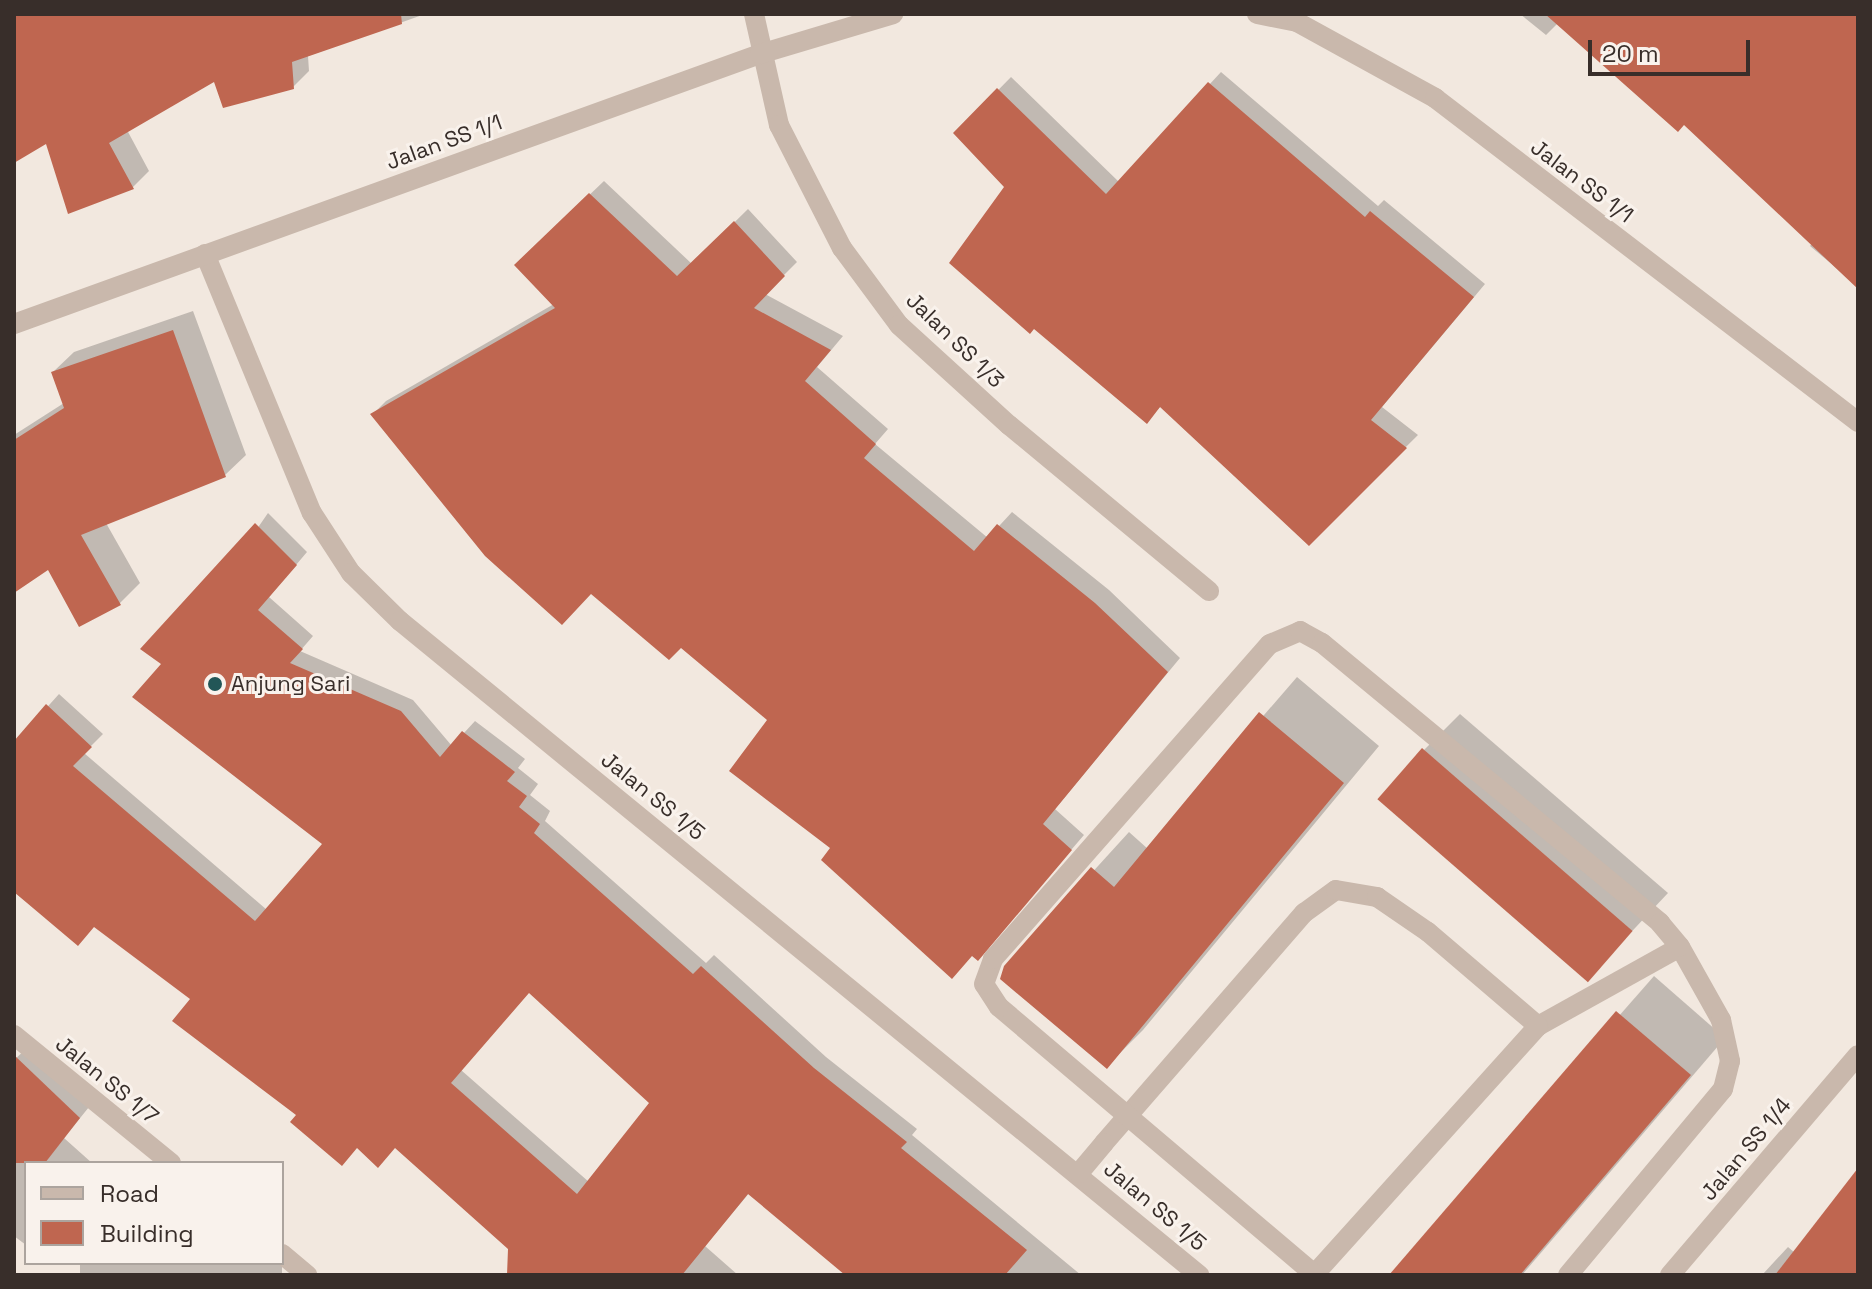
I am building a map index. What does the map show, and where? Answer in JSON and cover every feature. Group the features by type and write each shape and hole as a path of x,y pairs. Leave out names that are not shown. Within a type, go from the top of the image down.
{"street":[{"name":"Jalan SS 1/3","path":"754,14 760,54 779,125 842,248 899,325 1009,425 1209,591"},
{"name":"Jalan SS 1/1","path":"14,324 760,54 893,14"},
{"name":"Jalan SS 1/1","path":"1257,14 1297,22 1435,98 1858,422"},
{"name":"Jalan SS 1/5","path":"205,254 312,513 351,573 400,621 1079,1173 1199,1275"},
{"path":"1568,1275 1723,1089 1730,1061 1721,1020 1680,947 1660,923 1349,663 1300,631 1270,644 993,959 984,984 999,1007 1129,1113 1314,1275 1538,1026 1680,947"},
{"path":"1079,1173 1304,913 1336,890 1377,897 1428,932 1538,1026"},
{"name":"Jalan SS 1/7","path":"14,1035 169,1161"},
{"name":"Jalan SS 1/4","path":"1670,1275 1858,1055"},
{"path":"284,1256 307,1275"}],"building":[{"path":"14,14 401,14 402,24 292,62 294,89 223,108 214,82 109,143 134,189 68,214 46,144 14,163"},
{"path":"1545,14 1858,14 1858,289 1684,125 1678,132"},
{"path":"1208,82 1365,217 1370,211 1474,297 1371,420 1407,448 1309,546 1160,407 1147,424 1034,329 1030,334 949,263 1004,187 953,133 997,88 1106,194"},
{"path":"589,193 677,276 734,221 785,276 754,308 831,350 805,381 876,444 864,458 974,551 997,524 1095,603 1168,672 1043,824 1072,850 978,961 972,956 952,979 821,860 830,848 729,771 767,720 681,648 669,660 591,594 562,625 485,556 370,414 555,308 514,265"},
{"path":"173,330 226,477 81,535 121,605 79,627 48,570 14,593 14,440 64,408 51,372"},
{"path":"255,523 297,565 258,610 303,649 290,663 401,711 440,757 462,731 515,772 507,781 527,796 519,807 540,824 534,833 693,974 701,966 814,1068 907,1142 901,1148 1027,1250 1005,1275 845,1275 748,1194 682,1275 507,1275 508,1249 395,1148 378,1168 357,1148 342,1166 290,1122 296,1115 172,1021 190,999 94,927 78,946 14,892 14,741 46,704 92,747 73,766 255,921 322,844 132,697 161,664 140,649","holes":["529,993 649,1103 577,1194 451,1083"]},
{"path":"1259,712 1344,783 1107,1069 1000,979 1004,966 1091,867 1114,887"},
{"path":"1422,748 1633,931 1588,982 1377,799"},
{"path":"1616,1011 1691,1075 1520,1275 1389,1275"},
{"path":"14,1055 80,1118 47,1161 14,1163"},
{"path":"1858,1168 1858,1275 1775,1275"}],"place":[{"name":"Anjung Sari","path":"215,684"}]}
